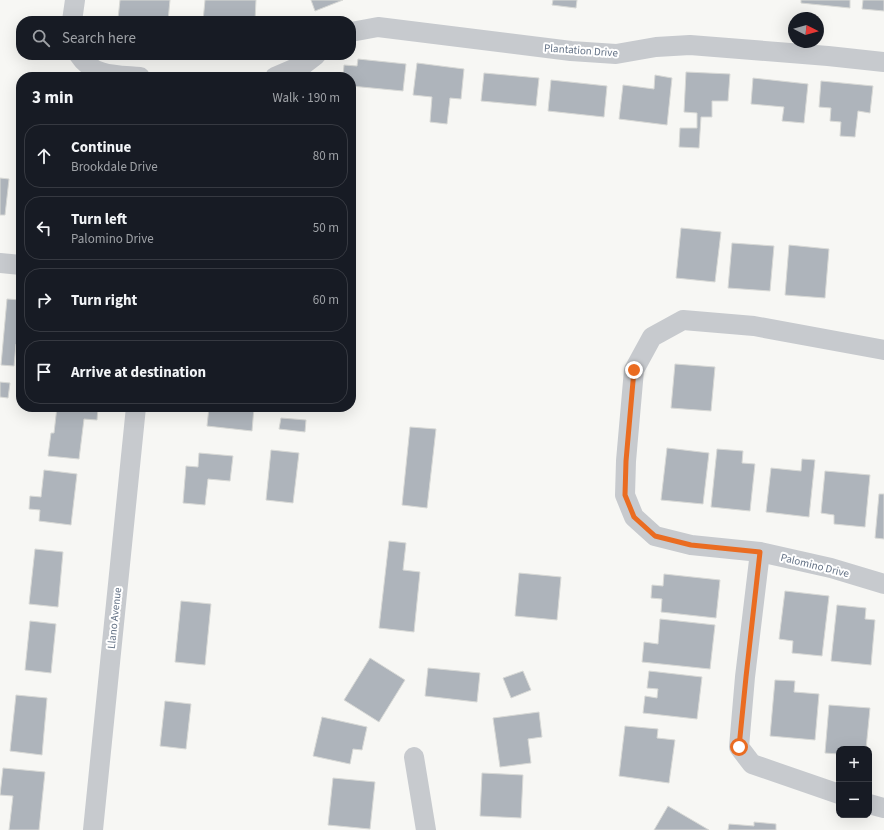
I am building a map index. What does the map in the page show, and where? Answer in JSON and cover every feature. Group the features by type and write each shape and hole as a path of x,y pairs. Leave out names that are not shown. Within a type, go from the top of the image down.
{"street":[{"path":"73,16 75,0"},
{"name":"Plantation Drive","path":"356,31 378,28 571,52 616,54 656,47 690,45 884,62"},
{"path":"83,60 92,69 101,72"},
{"path":"287,72 303,65 310,60"},
{"path":"0,263 16,265"},
{"name":"Palomino Drive","path":"884,350 754,326 683,320 652,337 634,370 626,461 625,495 634,517 655,536 691,545 760,552 831,568 884,584"},
{"name":"Llano Avenue","path":"93,830 135,412"},
{"path":"760,552 739,747 752,764 836,793"},
{"path":"414,758 426,830"},
{"path":"872,805 884,808"}],"building":[{"path":"120,0 170,0 168,16 118,16"},
{"path":"205,0 256,0 255,16 203,16"},
{"path":"311,0 343,0 315,11"},
{"path":"553,0 577,0 576,8 552,5"},
{"path":"801,0 850,0 850,8 801,3"},
{"path":"863,0 884,0 884,11 862,9"},
{"path":"358,59 406,64 403,91 356,86 356,72 343,72 344,65 357,66"},
{"path":"417,63 464,69 461,99 450,98 447,124 430,122 432,97 413,95"},
{"path":"686,72 730,74 728,101 712,101 712,117 701,117 699,148 679,147 680,128 697,128 697,113 684,112"},
{"path":"484,73 539,78 536,106 481,101"},
{"path":"655,75 672,78 667,125 619,119 623,85 654,89"},
{"path":"753,78 808,84 804,123 782,121 784,107 751,104"},
{"path":"551,80 607,86 604,117 548,111"},
{"path":"821,81 873,86 870,113 858,111 855,137 840,136 841,122 830,121 831,108 819,107"},
{"path":"0,178 9,179 5,215 0,215"},
{"path":"681,228 721,232 715,282 676,278"},
{"path":"732,243 774,246 770,291 728,288"},
{"path":"789,245 829,249 825,298 785,295"},
{"path":"7,299 16,300 16,344 14,366 1,365"},
{"path":"675,364 715,367 711,411 671,408"},
{"path":"0,382 10,383 8,398 0,397"},
{"path":"56,412 98,412 97,420 84,419 79,459 48,456 51,433 54,433"},
{"path":"208,412 254,412 252,431 207,426"},
{"path":"281,418 306,420 305,432 279,429"},
{"path":"410,427 436,429 427,508 402,505"},
{"path":"667,448 709,453 703,504 661,500"},
{"path":"717,449 743,451 742,463 755,464 750,511 711,507"},
{"path":"271,450 299,453 293,503 266,500"},
{"path":"199,453 233,456 230,481 208,479 205,505 183,503 186,466 198,467"},
{"path":"802,459 815,460 809,517 766,512 771,468 801,471"},
{"path":"44,470 77,474 71,525 39,521 40,510 29,509 30,496 41,497"},
{"path":"825,471 870,475 865,527 834,524 834,515 821,513"},
{"path":"879,494 884,494 884,539 875,538"},
{"path":"389,541 406,543 403,570 420,572 414,632 379,628"},
{"path":"35,549 63,552 58,607 29,604"},
{"path":"519,573 561,577 557,620 515,616"},
{"path":"664,574 720,580 716,618 661,612 662,599 651,598 652,585 663,586"},
{"path":"785,591 829,596 822,656 792,653 793,641 779,639"},
{"path":"181,601 211,604 205,665 175,662"},
{"path":"837,605 866,608 865,619 875,620 871,665 831,661"},
{"path":"660,619 715,625 710,669 642,662 644,642 658,644"},
{"path":"30,621 56,624 51,673 25,670"},
{"path":"370,658 405,680 379,722 344,700"},
{"path":"428,668 480,673 477,702 425,696"},
{"path":"523,671 531,690 511,698 503,678"},
{"path":"649,671 702,677 697,719 643,713 645,696 657,698 658,689 647,688"},
{"path":"775,680 795,681 794,692 819,694 815,740 770,736"},
{"path":"16,695 47,698 42,755 10,751"},
{"path":"165,701 191,704 186,749 160,746"},
{"path":"829,705 870,708 866,746 836,746 836,754 825,753"},
{"path":"539,712 542,737 528,739 531,763 500,767 493,718"},
{"path":"322,717 367,727 362,750 353,749 350,764 313,756"},
{"path":"625,726 658,729 657,738 675,740 669,783 619,776"},
{"path":"3,768 45,772 39,830 9,830 13,796 0,795"},
{"path":"482,773 523,775 521,818 480,816"},
{"path":"333,778 375,782 370,829 328,825"},
{"path":"668,806 709,830 654,830"},
{"path":"754,822 776,824 776,830 728,830 729,824 754,826"}],"route":[{"path":"634,370 626,461 625,495 634,517 655,536 691,545 760,552 739,747"}]}
